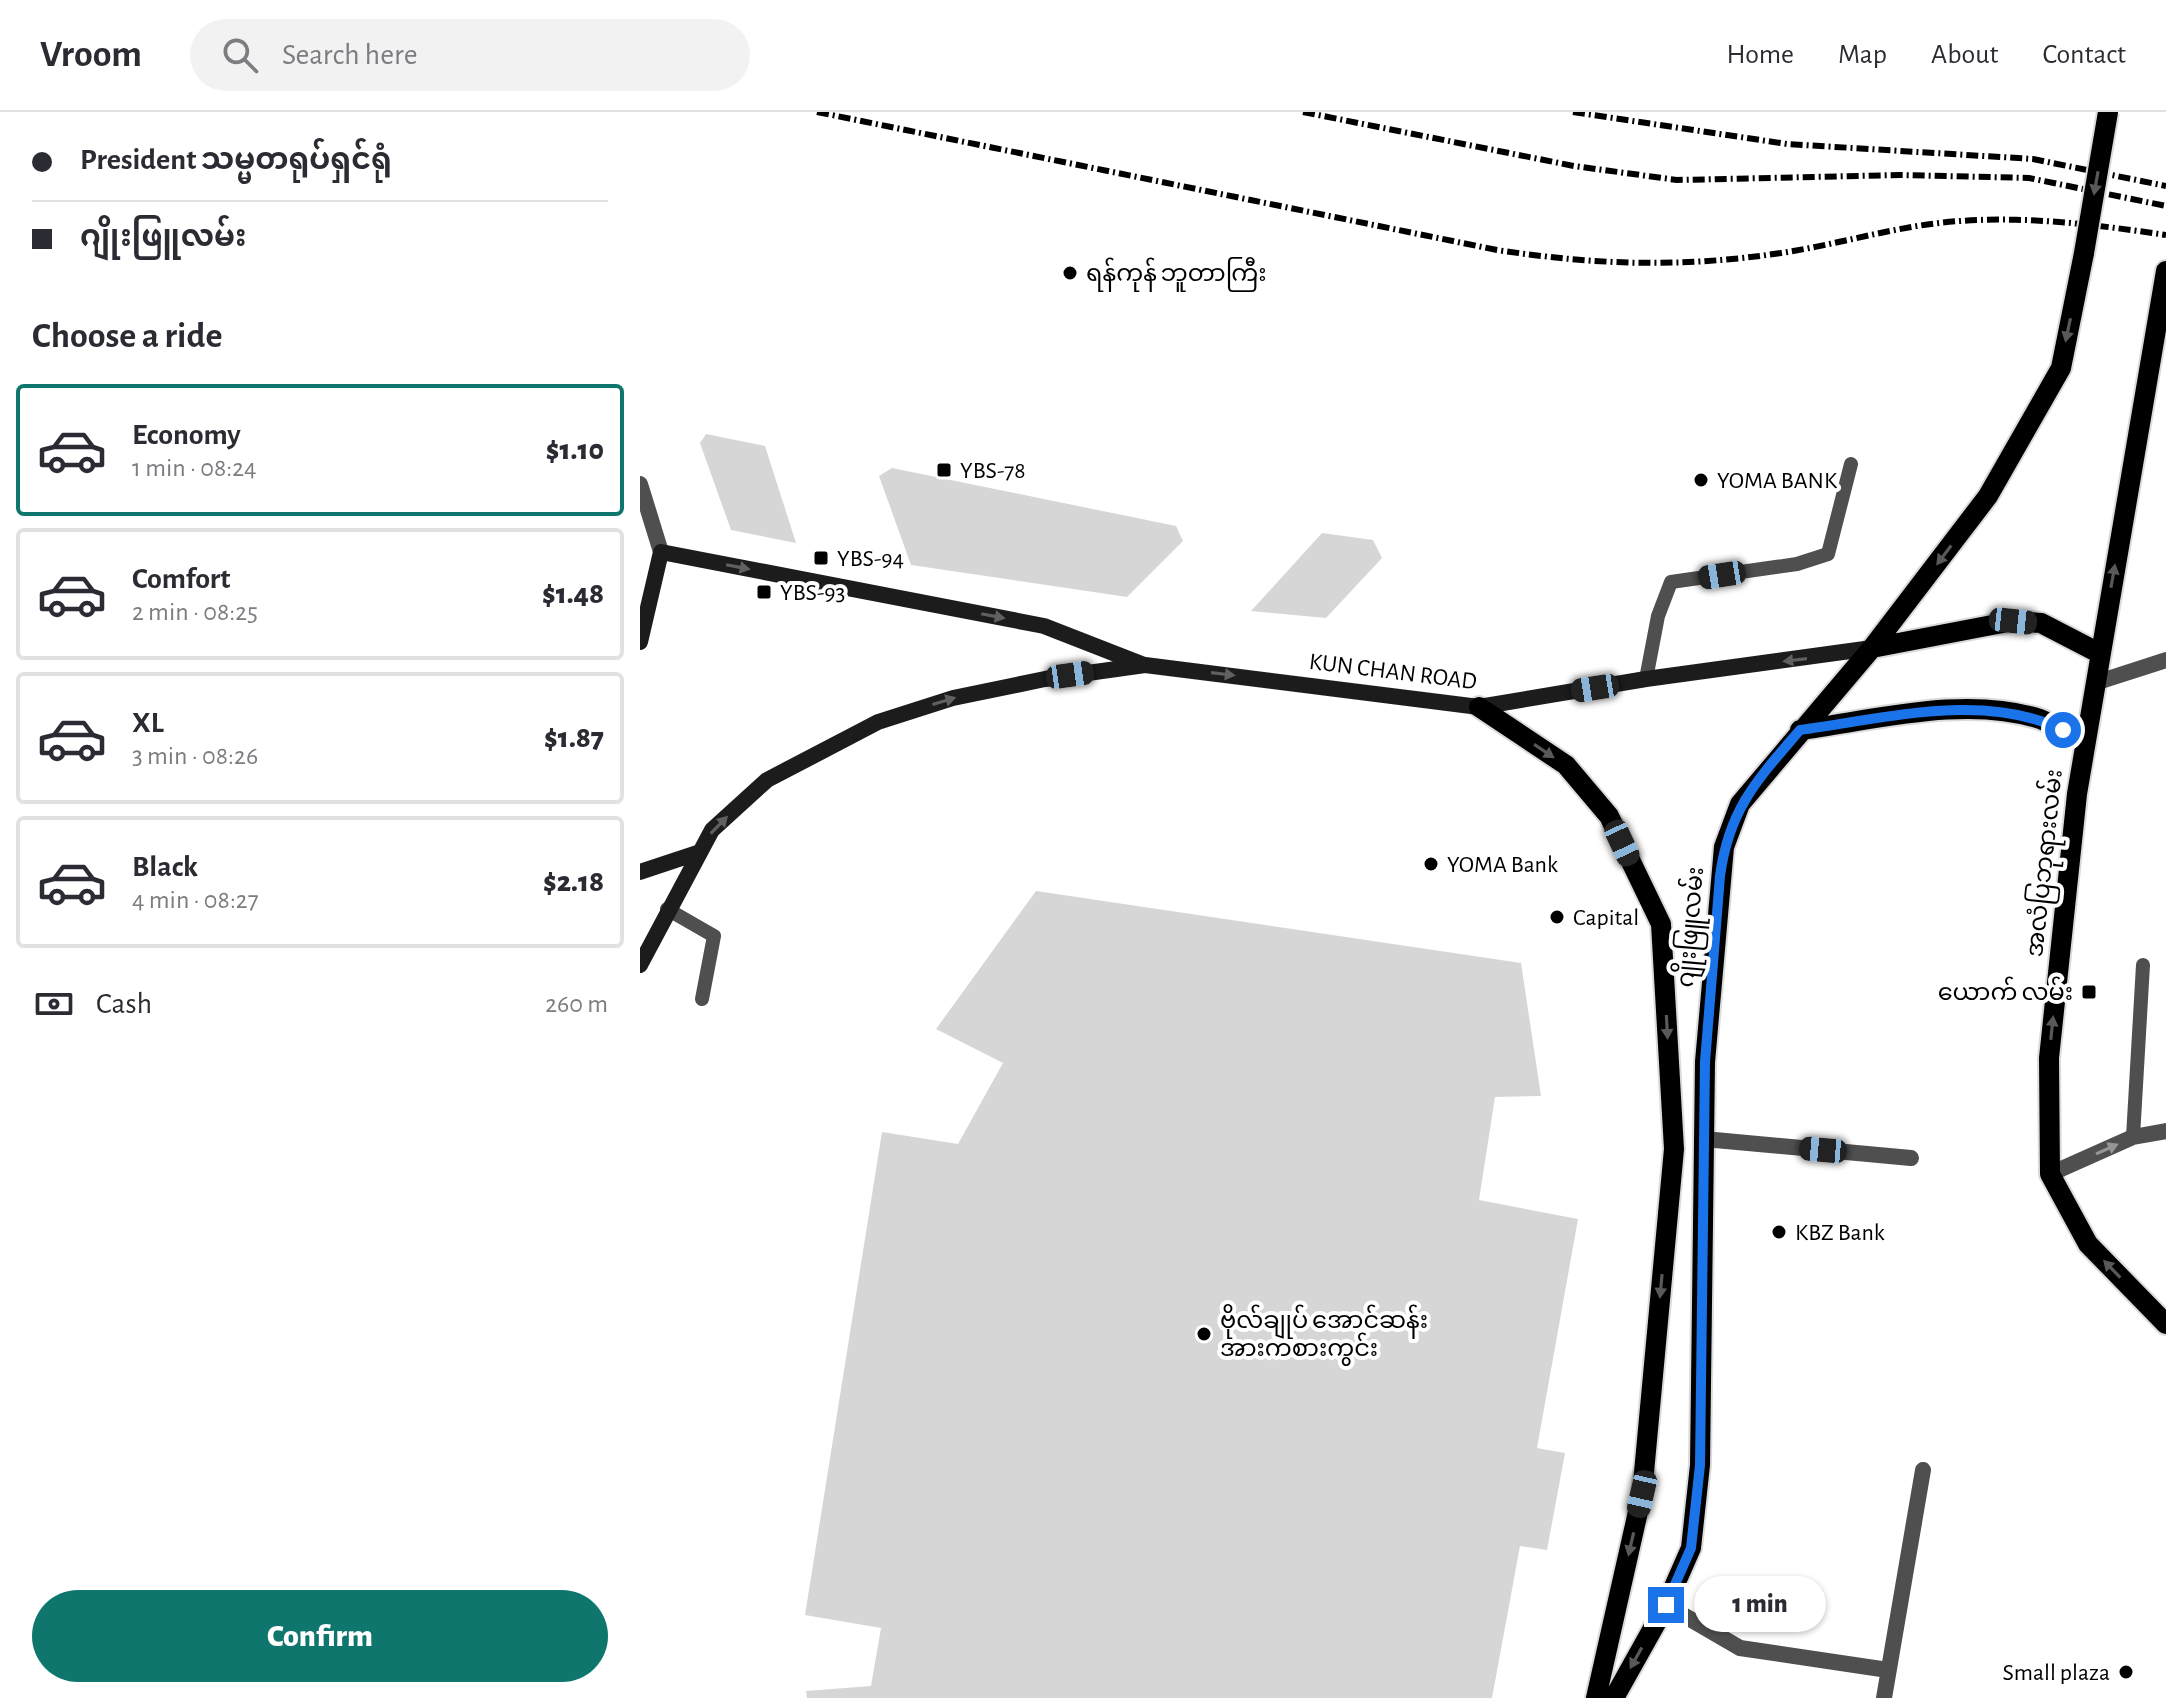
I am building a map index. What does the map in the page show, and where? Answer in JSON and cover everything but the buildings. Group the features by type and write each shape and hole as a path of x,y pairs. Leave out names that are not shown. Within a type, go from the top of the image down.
{"main road":[{"name":"ဂျိုးဖြူလမ်း","path":"1614,1698 1666,1605 1691,1548 1700,1465 1705,1062 1724,847 1740,804 1872,648 1988,496 2061,368 2108,112"},
{"name":"အလံပြဘုရားလမ်း","path":"2165,274 2085,741 2049,1058 2050,1174 2088,1244 2166,1324"},
{"path":"640,642 661,552"},
{"name":"KUN CHAN ROAD","path":"661,552 1044,626 1145,665 1479,707 1646,679 1872,648"},
{"path":"1872,648 2013,621 2041,623 2099,653"},
{"name":"KUN CHAN ROAD","path":"640,965 667,909 712,830 767,780 878,722 953,698 1045,679 1145,665"},
{"path":"1479,707 1566,765 1609,816 1661,924 1674,1149 1642,1494 1596,1698"},
{"path":"1800,730 1954,710 2001,711 2040,719 2085,741"},
{"path":"640,872 700,852"}],"street":[{"path":"640,484 661,552"},
{"path":"2095,683 2166,660"},
{"path":"2050,1174 2133,1137 2166,1131"},
{"path":"1704,1139 1911,1158"},
{"path":"1884,1698 1923,1470"},
{"path":"1666,1605 1740,1648 1888,1670"}],"lane":[{"path":"1646,679 1658,616 1671,582 1797,564 1828,554 1851,464"},
{"path":"667,909 714,936 702,999"},
{"path":"2133,1137 2143,965"}],"shaded area":[{"path":"706,434 765,446 796,543 731,530 700,443"},
{"path":"892,468 1176,526 1183,541 1127,597 911,565 879,476"},
{"path":"1322,533 1373,540 1382,558 1326,618 1251,611"},
{"name":"ဗိုလ်ချုပ် အောင်ဆန်း အားကစားကွင်း","path":"1036,891 1521,963 1541,1096 1495,1097 1479,1200 1578,1219 1537,1448 1565,1453 1547,1550 1520,1546 1492,1698 807,1698 806,1691 871,1686 881,1628 805,1615 882,1132 958,1144 1003,1063 936,1029"}],"railway":[{"path":"817,112 1497,250 1569,259 1673,263 1744,258 1915,226 1960,221 2063,222 2166,235"},
{"path":"1303,112 1574,166 1677,180 1900,175 2029,178 2166,206"},
{"path":"1573,112 1787,144 2033,159 2166,186"}],"place":[{"name":"ရန်ကုန် ဘူတာကြီး","path":"1070,273"},
{"name":"YBS-78","path":"944,470"},
{"name":"YOMA BANK","path":"1701,480"},
{"name":"YBS-94","path":"821,558"},
{"name":"YBS-93","path":"764,592"},
{"name":"YOMA Bank","path":"1431,864"},
{"name":"Capital","path":"1557,917"},
{"name":"ယောက် လမ်း","path":"2089,992"},
{"name":"KBZ Bank","path":"1779,1232"},
{"name":"ဗိုလ်ချုပ် အောင်ဆန်း အားကစားကွင်း","path":"1204,1334"},
{"name":"Small plaza","path":"2126,1672"}],"route":[{"path":"1666,1605 1691,1548 1700,1465 1705,1062 1720,876 1724,847 1740,804 1800,730 1954,710 2001,711 2040,719 2063,730"}]}
